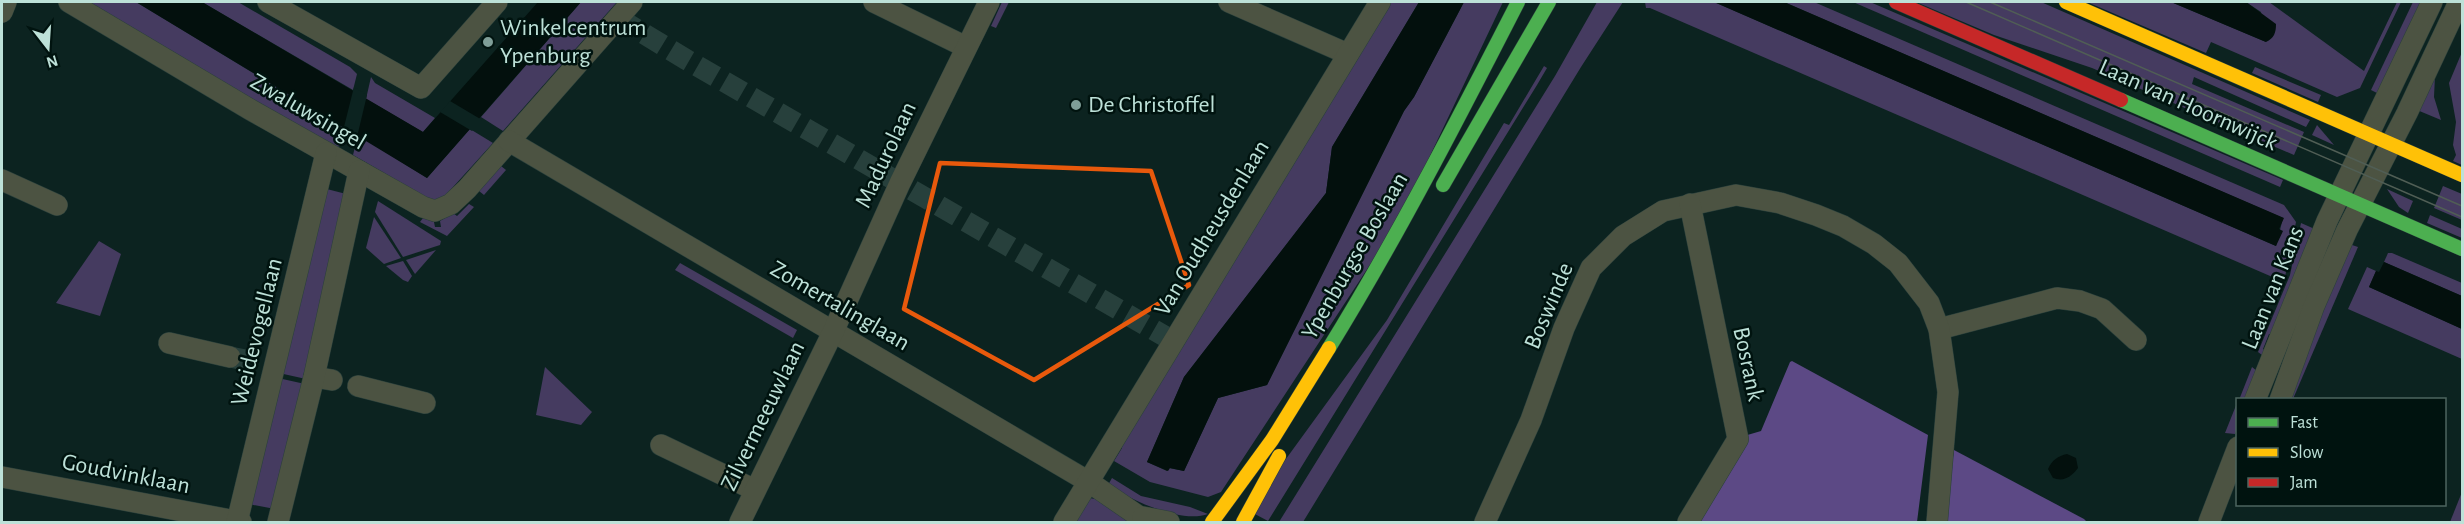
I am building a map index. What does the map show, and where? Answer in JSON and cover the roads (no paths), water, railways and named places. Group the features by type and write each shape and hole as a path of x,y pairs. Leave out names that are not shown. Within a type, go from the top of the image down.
{"main road":[{"name":"Ypenburgse Boslaan","path":"1212,522 1272,440 1360,298 1452,130 1518,2"},
{"name":"Ypenburgse Boslaan","path":"1436,196 1480,125 1549,2"},
{"name":"Laan van Hoornwijck","path":"1896,2 2463,249"},
{"name":"Laan van Hoornwijck","path":"2066,2 2463,175"},
{"name":"Ypenburgse Boslaan","path":"1243,522 1298,422 1387,278"}],"street":[{"path":"2,12 6,2"},
{"name":"Zwaluwsingel","path":"69,2 326,153 423,207 435,211 452,204 509,141"},
{"path":"268,2 421,88 497,2"},
{"path":"509,141 632,2"},
{"path":"874,2 966,47"},
{"name":"Madurolaan","path":"833,332 900,183 989,2"},
{"path":"1229,2 1348,54"},
{"name":"Van Oudheusdenlaan","path":"1064,522 1380,2"},
{"name":"Laan van Kans","path":"2255,398 2327,221 2432,2"},
{"name":"Laan van Kans","path":"2280,398 2314,306 2360,204 2459,2"},
{"name":"Zomertalinglaan","path":"509,141 1089,482 1145,520 1169,522"},
{"name":"Weidevogellaan","path":"238,522 265,366 326,153"},
{"path":"278,522 323,378 359,171"},
{"path":"2,180 57,205"},
{"name":"Boswinde","path":"1485,522 1531,420 1564,328 1590,268 1623,236 1663,211 1736,195 1780,203 1843,226 1874,244 1898,263 1929,303 1939,329 1948,392 1937,522"},
{"name":"Bosrank","path":"1688,522 1738,439 1690,204"},
{"path":"1939,329 2057,298 2080,301 2102,309 2136,340"},
{"name":"Zilvermeeuwlaan","path":"740,522 833,332"},
{"path":"169,344 230,357"},
{"path":"358,387 425,403"},
{"path":"662,445 756,490"},
{"path":"2209,522 2233,465"},
{"name":"Goudvinklaan","path":"2,477 238,522"}],"tunnel":[{"path":"618,18 1173,341"},
{"path":"230,357 255,362"}],"tram line":[{"path":"1966,2 2462,217"},
{"path":"1990,2 2462,206"}],"place":[{"name":"Winkelcentrum Ypenburg","path":"488,42"},
{"name":"De Christoffel","path":"1076,105"}]}
